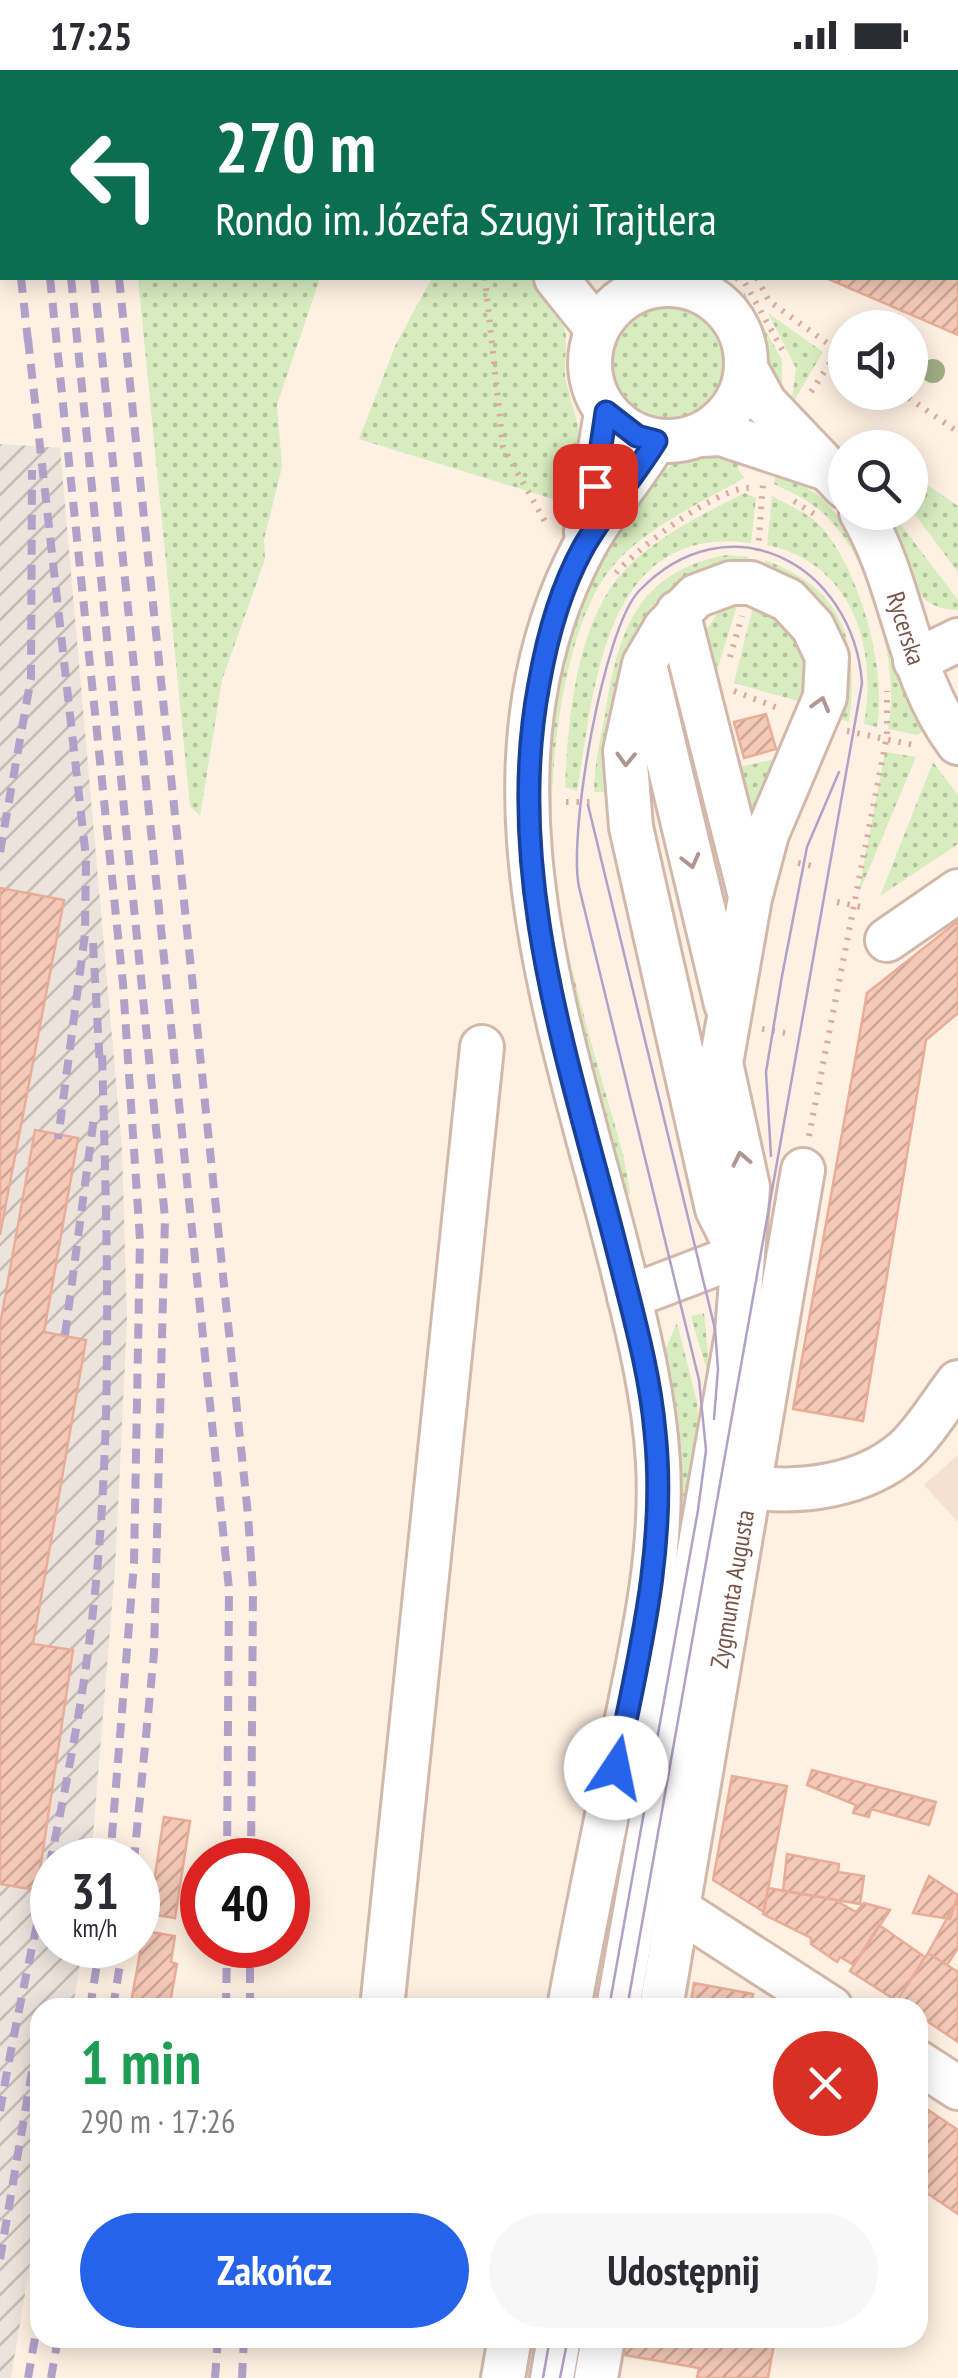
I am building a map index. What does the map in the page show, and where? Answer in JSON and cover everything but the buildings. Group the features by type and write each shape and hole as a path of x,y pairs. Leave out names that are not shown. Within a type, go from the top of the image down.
{"street":[{"path":"558,280 597,329"},
{"path":"782,439 720,434 656,441 637,436 606,412 592,387 597,329 612,307 652,283 718,300 730,297 745,342 748,370 782,439 828,472"},
{"path":"701,435 724,420 740,397 748,370"},
{"path":"571,1998 656,1550 654,1418 629,1297 536,920 528,844 527,769 539,681 551,632 584,548 606,412"},
{"path":"584,548 656,441"},
{"name":"Rycerska","path":"871,530 914,660 953,736"},
{"path":"697,1110 745,1023 750,898 767,834 815,724 828,674 821,641 788,600 751,584 716,586 678,612 644,664 625,751 626,798 717,1209 740,1255"},
{"path":"678,612 750,898"},
{"path":"914,660 958,640"},
{"path":"644,664 745,1023"},
{"path":"877,924 958,891"},
{"path":"383,1998 482,1047"},
{"path":"620,1998 740,1309 740,1255 748,1187 721,1064"},
{"name":"Zygmunta Augusta","path":"664,1998 803,1170"},
{"path":"629,1297 740,1255"},
{"path":"750,1487 814,1491 868,1470 904,1451 958,1382"},
{"path":"678,1909 816,1998"},
{"path":"928,2068 958,2088"},
{"path":"503,2378 508,2348"},
{"path":"552,2378 557,2348"},
{"path":"596,2378 601,2348"}],"path":[{"path":"485,280 508,463 537,502 550,530 584,548"},
{"path":"758,280 769,302 828,343"},
{"path":"727,669 758,551 762,490 782,439 828,373"},
{"path":"926,410 958,432"},
{"path":"722,686 815,724 868,736 887,736 886,740 926,747 953,736"},
{"path":"866,749 868,736"},
{"path":"792,862 817,867"},
{"path":"837,902 877,924"},
{"path":"745,1023 786,1033"}],"shaded area":[{"path":"0,444 60,448 122,1150 127,1320 115,1569 93,1838 30,1838 30,1968 79,1968 74,1998 30,1998 30,2263 11,2378 0,2378"},
{"path":"958,1455 958,1522 924,1485"}],"green space":[{"path":"138,280 319,280 277,405 282,467 264,539 265,559 222,680 200,816 190,806"},
{"path":"431,280 539,280 555,300 566,334 565,378 584,448 569,504 359,439 396,344"},
{"path":"740,285 782,360 782,391 766,366 761,333"},
{"path":"668,299 691,304 711,317 724,337 729,360 724,383 711,403 691,416 668,421 645,416 625,403 612,383 607,360 612,337 625,317 645,304"},
{"path":"768,313 823,352 791,406 796,368"},
{"path":"706,451 742,454 738,469 744,478 657,528 612,567 579,632 567,674 554,763 555,882 576,984 623,1154 630,1192 626,1203 583,1036 552,871 548,788 555,706 576,624 631,511 660,474 673,464"},
{"path":"777,468 822,498 828,505 828,517 805,500 774,484"},
{"path":"928,485 958,506 958,572 926,530"},
{"path":"745,493 756,498 751,543 701,544 663,559 635,586 615,622 601,663 577,791 565,787 576,679 603,601 617,579 644,552"},
{"path":"772,496 819,524 849,572 874,651 877,727 864,724 867,666 853,613 820,570 796,555 767,545"},
{"path":"838,530 853,534 926,729 917,735 888,729 891,679 887,650 871,593"},
{"path":"890,530 905,530 958,600 958,610 926,600 915,590"},
{"path":"726,555 749,557 748,566 703,573 670,589 647,612 632,642 622,676 608,792 594,792 610,686 625,633 636,611 671,576 695,563"},
{"path":"765,560 814,587 841,623 851,668 849,722 837,718 764,569"},
{"path":"738,602 713,684 705,632 720,609"},
{"path":"754,603 783,622 800,643 806,669 805,703 734,683"},
{"path":"885,752 916,757 858,895"},
{"path":"781,758 751,819 734,768"},
{"path":"933,762 958,795 958,844 880,896"},
{"path":"704,1313 711,1385 691,1316"},
{"path":"677,1323 697,1402 699,1438 603,1998 597,1998 638,1764 664,1353"}],"tram line":[{"path":"611,1998 706,1450 699,1380 579,887 579,824 601,687 626,612 639,591 674,563 710,549 746,548 780,557 811,577 836,605 853,641 862,683 629,1998"},
{"path":"771,1156 766,1072 782,976 807,847 839,772"},
{"path":"588,805 715,1329 718,1369 714,1419"},
{"path":"543,2378 548,2348"},
{"path":"560,2378 566,2348"}],"railway":[{"path":"21,280 29,350"},
{"path":"50,280 123,984 140,1240 134,1563 112,1838"},
{"path":"71,280 165,1218 154,1653 136,1838"},
{"path":"94,280 229,1589 227,1838"},
{"path":"119,280 248,1515 253,1590 251,1838"},
{"path":"28,339 86,858 85,934 58,1139"},
{"path":"0,852 31,678 32,470"},
{"path":"93,943 100,1067"},
{"path":"0,2111 74,1743 99,1549 107,1336 102,1052"},
{"path":"65,1335 94,1117"},
{"path":"92,1998 96,1968"},
{"path":"115,1998 119,1968"},
{"path":"226,1998 227,1968"},
{"path":"250,1968 250,1998"},
{"path":"0,2259 30,2083"},
{"path":"28,2378 33,2348"},
{"path":"51,2378 56,2348"},
{"path":"215,2378 217,2348"},
{"path":"242,2378 244,2348"}],"route":[{"path":"595,486 606,412 637,436 656,441 584,548 568,584 542,668 527,769 526,828 536,920 637,1330 656,1434 659,1517 655,1568 616,1768"}]}
